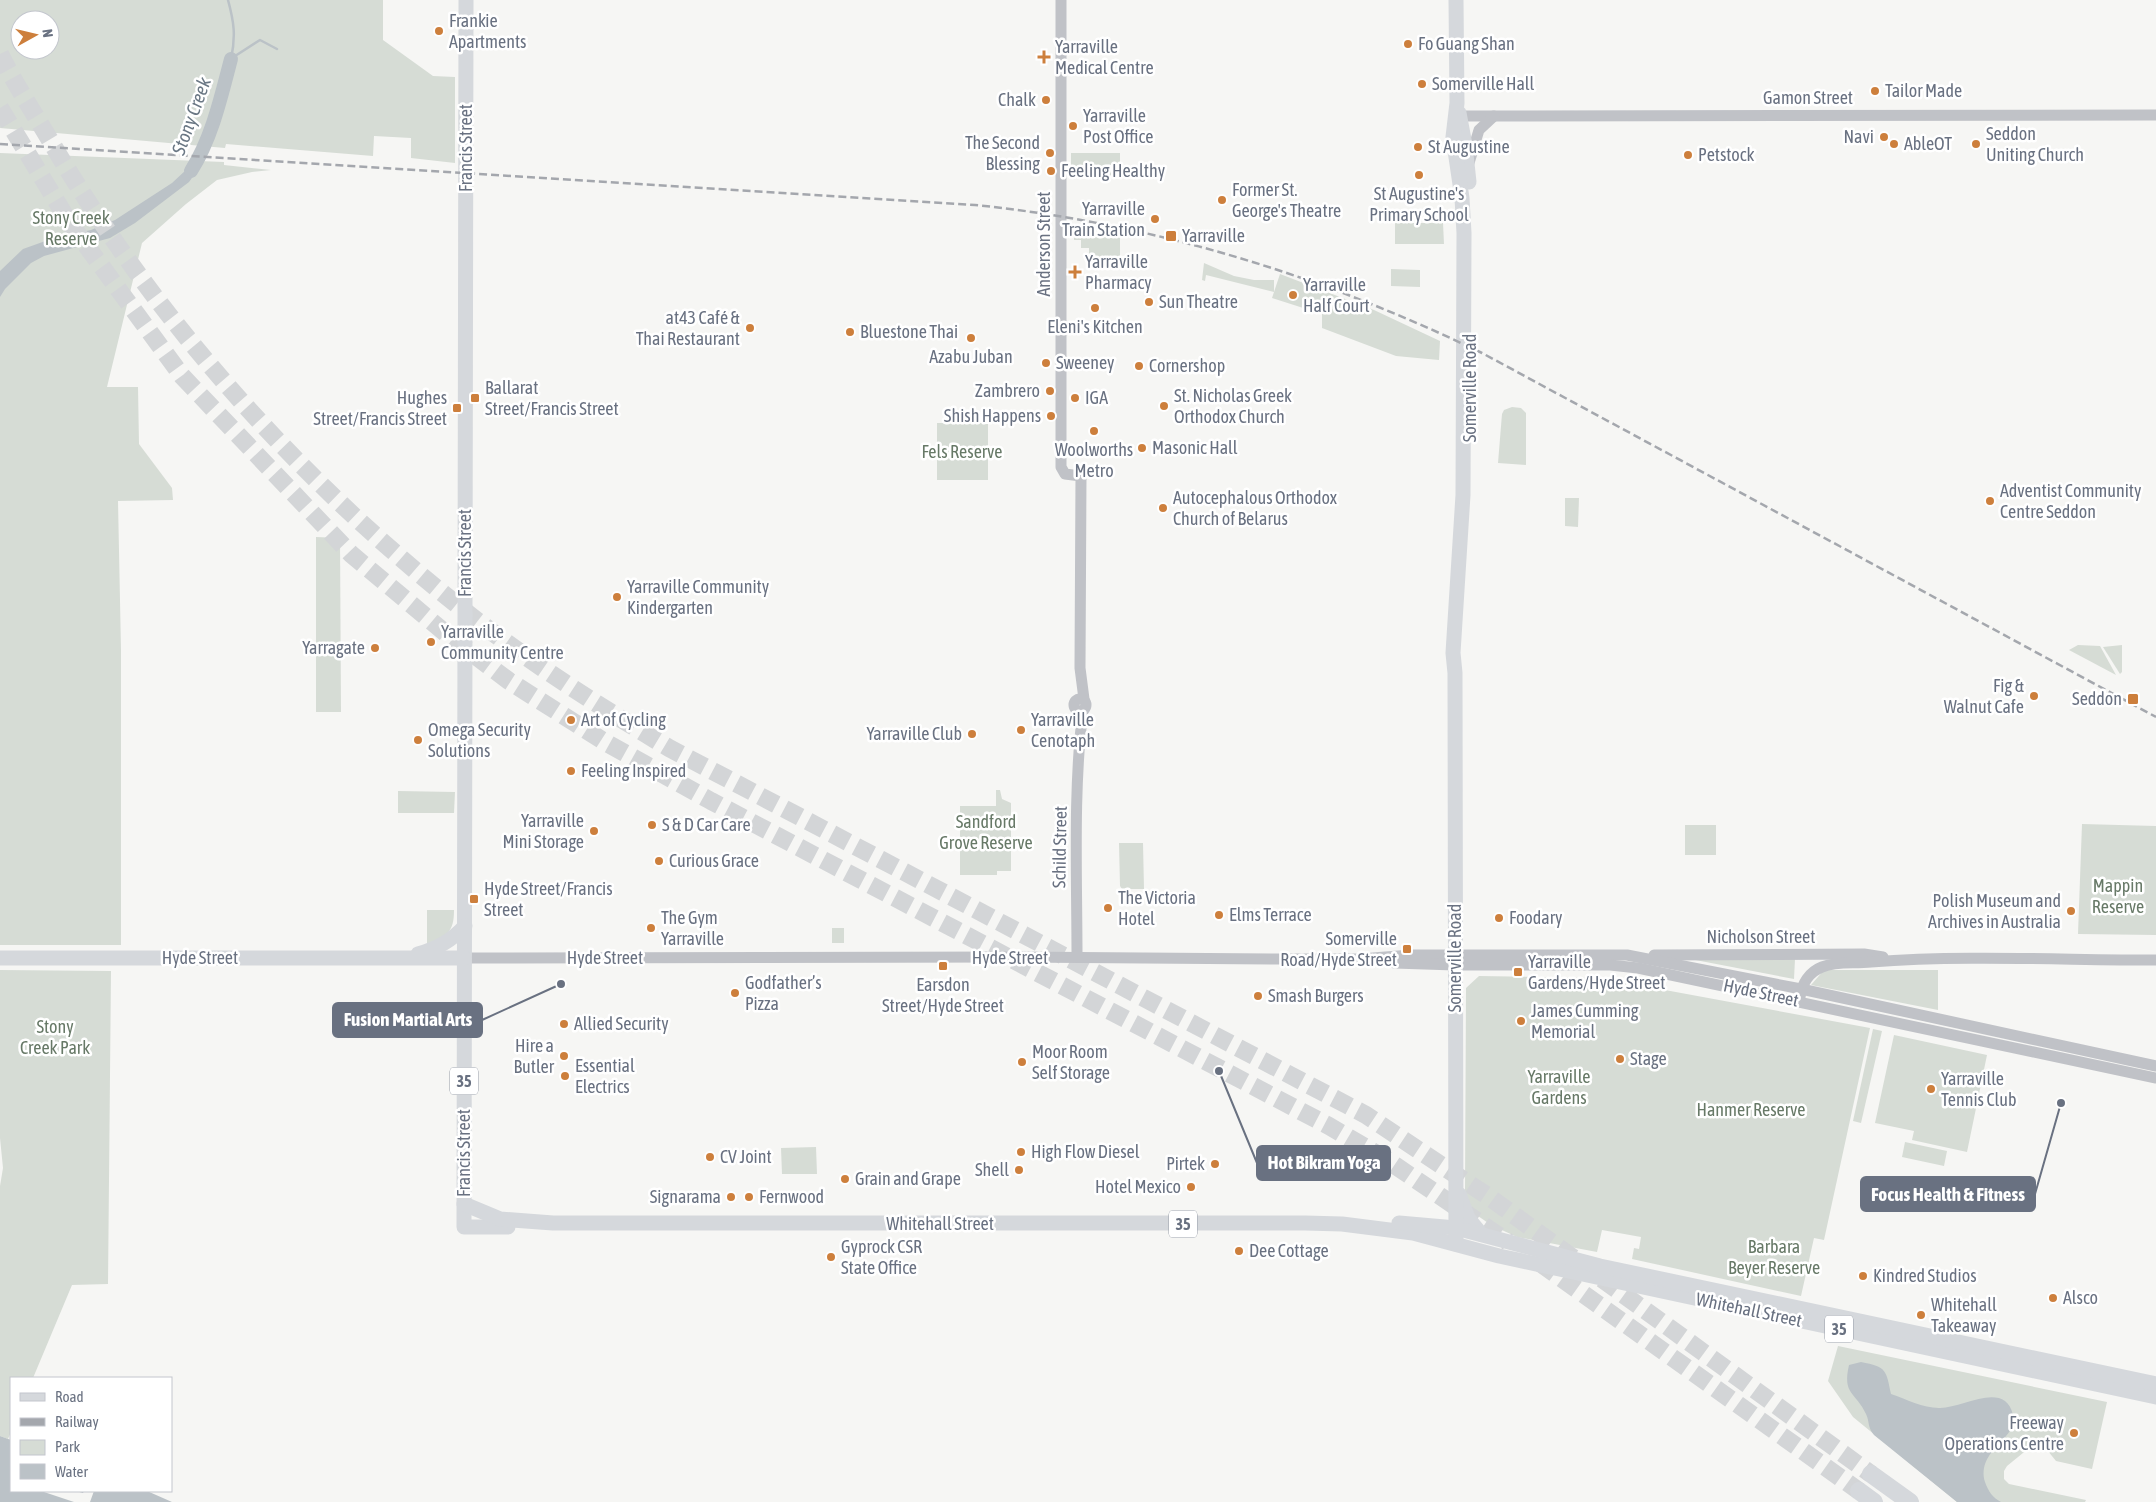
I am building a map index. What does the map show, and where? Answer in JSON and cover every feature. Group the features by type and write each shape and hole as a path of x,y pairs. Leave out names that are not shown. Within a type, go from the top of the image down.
{"highway":[{"path":"1871,1474 1910,1502"},
{"path":"1859,1491 1874,1502"}],"main road":[{"name":"Francis Street","path":"464,1227 466,0"},
{"name":"Somerville Road","path":"1456,0 1457,112 1454,144 1463,212 1467,324"},
{"name":"Somerville Road","path":"1456,1244 1455,673 1453,638 1465,562 1470,208 1468,170 1457,112"},
{"path":"405,958 442,945 465,926"},
{"name":"Hyde Street","path":"0,958 464,958"},
{"path":"1455,1176 1465,1212 1481,1234"},
{"name":"Whitehall Street","path":"464,1204 495,1218 537,1223 1342,1224 1398,1222 1456,1228 1516,1245 1811,1317"},
{"name":"Whitehall Street","path":"464,1227 509,1227 537,1223"},
{"name":"Whitehall Street","path":"1342,1224 1413,1233 1499,1256 1811,1317 1971,1351 2125,1384 2156,1397"},
{"name":"Whitehall Street","path":"2125,1384 2156,1384"}],"street":[{"name":"Anderson Street","path":"1062,3 1061,467 1063,473 1075,476"},
{"name":"Gamon Street","path":"1457,112 1494,116 2156,115"},
{"path":"1468,170 1478,132 1494,116"},
{"name":"Schild Street","path":"1075,476 1080,668 1077,957"},
{"name":"Nicholson Street","path":"1627,955 1864,954 1893,960"},
{"name":"Hyde Street","path":"464,958 1077,957 1360,959 1377,962 1627,955 1801,989 2156,1078"},
{"name":"Hyde Street","path":"1455,960 1624,966 1799,1001 2156,1066"},
{"name":"Nicholson Street","path":"1801,989 1810,975 1818,969 1830,965 1854,963 1893,960 2156,960"},
{"path":"1803,961 1854,963"},
{"path":"1799,1001 1801,989"}],"green space":[{"path":"0,0 383,0 383,40 433,76 455,77 455,163 411,158 411,138 374,136 373,156 226,144 225,148 0,128"},
{"name":"Stony Creek Reserve","path":"0,153 224,162 224,165 271,170 217,180 186,204 142,243 107,387 138,387 139,444 172,488 173,500 118,501 121,650 121,945 0,945"},
{"path":"1071,153 1120,153 1120,166 1112,176 1107,177 1073,169 1071,166"},
{"path":"1395,223 1443,223 1444,244 1395,244"},
{"path":"1074,227 1120,237 1120,260 1089,260 1089,248 1081,248 1081,240 1074,240"},
{"path":"1204,263 1234,276 1254,280 1274,280 1274,292 1206,275 1205,281 1202,280"},
{"path":"1391,269 1420,270 1420,287 1391,286"},
{"path":"1280,274 1374,310 1440,341 1439,360 1396,356 1322,328 1322,314 1272,298"},
{"path":"1512,407 1521,408 1526,413 1526,465 1498,463 1502,414 1504,410"},
{"name":"Fels Reserve","path":"937,423 988,423 988,480 937,480"},
{"path":"1565,498 1579,498 1578,527 1565,526"},
{"path":"316,537 340,538 341,712 316,712"},
{"path":"2078,645 2100,646 2116,675 2069,650"},
{"path":"2122,645 2122,672 2120,674 2103,647"},
{"name":"Sandford Grove Reserve","path":"996,790 1000,790 1002,799 1011,803 1011,871 997,871 997,875 960,875 960,806 996,806"},
{"path":"398,791 455,792 454,813 398,813"},
{"name":"Mappin Reserve","path":"2082,824 2156,826 2156,935 2078,934"},
{"path":"1685,825 1716,825 1716,855 1685,855"},
{"path":"1119,843 1143,843 1144,889 1122,889 1120,886"},
{"path":"427,910 454,910 454,918 451,929 444,936 427,945"},
{"path":"832,928 844,928 844,943 832,943"},
{"path":"1685,958 1795,959 1794,979"},
{"name":"Stony Creek Park","path":"0,970 111,971 108,1284 72,1285 33,1377 10,1377 10,1434 8,1439 0,1436 0,1186 3,1168 0,1138"},
{"path":"1824,970 1938,970 1938,1010 1811,985"},
{"path":"1479,976 1600,978 1870,1028 1824,1240 1814,1238 1801,1296 1632,1259 1634,1248 1639,1249 1641,1237 1602,1230 1597,1252 1517,1237 1491,1225 1468,1209 1465,1193 1466,988"},
{"path":"1873,1029 1882,1031 1861,1123 1853,1121"},
{"name":"Yarraville Tennis Club","path":"1894,1035 1987,1055 1967,1152 1912,1140 1914,1131 1875,1123"},
{"path":"1905,1142 1947,1151 1944,1166 1902,1157"},
{"path":"816,1147 817,1174 782,1174 781,1148"},
{"path":"1838,1346 2107,1402 2092,1469 2056,1461 2039,1440 2007,1466 2004,1471 2004,1479 2009,1484 2086,1500 2085,1502 1957,1502 1853,1417 1828,1381"}],"water":[{"name":"Stony Creek","path":"194,156 207,157 189,182 135,223 110,238 44,256 31,263 5,289 0,297 0,271 23,249 51,239 91,230 115,220 172,183 186,170"},
{"path":"1861,1362 1876,1366 1884,1371 1891,1394 1921,1405 1933,1408 1948,1407 1992,1397 2001,1399 2008,1404 2013,1415 2013,1423 2010,1431 1986,1461 1984,1471 1985,1482 1988,1488 1993,1496 2001,1502 1957,1502 1874,1435 1870,1429 1866,1414 1851,1392 1847,1382 1849,1365"},
{"path":"0,1436 10,1440 10,1492 149,1492 172,1502 0,1502"}],"pier":[{"path":"44,1492 94,1492 90,1502 74,1502"}],"waterway":[{"name":"Stony Creek","path":"228,0 234,29 231,59"},
{"path":"232,58 260,40 277,49"},
{"name":"Stony Creek","path":"191,171 205,145 231,59"}],"tunnel":[{"path":"0,54 54,147 95,212 139,276 186,337 236,396 289,453 344,507 402,559 511,646 562,681 669,748 1366,1115 1489,1197 1871,1474"},
{"path":"0,108 69,222 182,376 351,554 449,636 509,681 605,742 711,801 1329,1126 1387,1160 1508,1242"},
{"path":"1540,1263 1859,1491"}],"railway":[{"path":"0,144 975,205 1041,213 1171,239 1234,256 1298,277 1421,325 1482,353 2156,717"}],"place":[{"name":"Frankie Apartments","path":"439,31"},
{"name":"Fo Guang Shan","path":"1408,44"},
{"name":"Yarraville Medical Centre","path":"1044,57"},
{"name":"Somerville Hall","path":"1422,84"},
{"name":"Tailor Made","path":"1875,91"},
{"name":"Chalk","path":"1046,100"},
{"name":"Yarraville Post Office","path":"1073,126"},
{"name":"Navi","path":"1884,137"},
{"name":"AbleOT","path":"1894,144"},
{"name":"Seddon Uniting Church","path":"1976,144"},
{"name":"St Augustine","path":"1418,147"},
{"name":"The Second Blessing","path":"1050,153"},
{"name":"Petstock","path":"1688,155"},
{"name":"Feeling Healthy","path":"1051,171"},
{"name":"St Augustine's Primary School","path":"1419,175"},
{"name":"Former St. George's Theatre","path":"1222,200"},
{"name":"Yarraville Train Station","path":"1155,219"},
{"name":"Yarraville","path":"1171,236"},
{"name":"Yarraville Pharmacy","path":"1075,272"},
{"name":"Yarraville Half Court","path":"1293,295"},
{"name":"Sun Theatre","path":"1149,302"},
{"name":"Eleni's Kitchen","path":"1095,308"},
{"name":"at43 Café & Thai Restaurant","path":"750,328"},
{"name":"Bluestone Thai","path":"850,332"},
{"name":"Azabu Juban","path":"971,338"},
{"name":"Sweeney","path":"1046,363"},
{"name":"Cornershop","path":"1139,366"},
{"name":"Zambrero","path":"1050,391"},
{"name":"Ballarat Street/Francis Street","path":"475,398"},
{"name":"IGA","path":"1075,398"},
{"name":"St. Nicholas Greek Orthodox Church","path":"1164,406"},
{"name":"Hughes Street/Francis Street","path":"457,408"},
{"name":"Shish Happens","path":"1051,416"},
{"name":"Woolworths Metro","path":"1094,431"},
{"name":"Masonic Hall","path":"1142,448"},
{"name":"Adventist Community Centre Seddon","path":"1990,501"},
{"name":"Autocephalous Orthodox Church of Belarus","path":"1163,508"},
{"name":"Yarraville Community Kindergarten","path":"617,597"},
{"name":"Yarraville Community Centre","path":"431,642"},
{"name":"Yarragate","path":"375,648"},
{"name":"Fig & Walnut Cafe","path":"2034,696"},
{"name":"Seddon","path":"2133,699"},
{"name":"Art of Cycling","path":"571,720"},
{"name":"Yarraville Cenotaph","path":"1021,730"},
{"name":"Yarraville Club","path":"972,734"},
{"name":"Omega Security Solutions","path":"418,740"},
{"name":"Feeling Inspired","path":"571,771"},
{"name":"S & D Car Care","path":"652,825"},
{"name":"Yarraville Mini Storage","path":"594,831"},
{"name":"Curious Grace","path":"659,861"},
{"name":"Hyde Street/Francis Street","path":"474,899"},
{"name":"The Victoria Hotel","path":"1108,908"},
{"name":"Polish Museum and Archives in Australia","path":"2071,911"},
{"name":"Elms Terrace","path":"1219,915"},
{"name":"Foodary","path":"1499,918"},
{"name":"The Gym Yarraville","path":"651,928"},
{"name":"Somerville Road/Hyde Street","path":"1407,949"},
{"name":"Earsdon Street/Hyde Street","path":"943,966"},
{"name":"Yarraville Gardens/Hyde Street","path":"1518,972"},
{"name":"Fusion Martial Arts","path":"561,984"},
{"name":"Godfather’s Pizza","path":"735,993"},
{"name":"Smash Burgers","path":"1258,996"},
{"name":"James Cumming Memorial","path":"1521,1021"},
{"name":"Allied Security","path":"564,1024"},
{"name":"Hire a Butler","path":"564,1056"},
{"name":"Stage","path":"1620,1059"},
{"name":"Moor Room Self Storage","path":"1022,1062"},
{"name":"Hot Bikram Yoga","path":"1219,1071"},
{"name":"Essential Electrics","path":"565,1076"},
{"name":"Yarraville Tennis Club","path":"1931,1089"},
{"name":"Focus Health & Fitness","path":"2061,1103"},
{"name":"High Flow Diesel","path":"1021,1152"},
{"name":"CV Joint","path":"710,1157"},
{"name":"Pirtek","path":"1215,1164"},
{"name":"Shell","path":"1019,1170"},
{"name":"Grain and Grape","path":"845,1179"},
{"name":"Hotel Mexico","path":"1191,1187"},
{"name":"Signarama","path":"731,1197"},
{"name":"Fernwood","path":"749,1197"},
{"name":"Dee Cottage","path":"1239,1251"},
{"name":"Gyprock CSR State Office","path":"831,1257"},
{"name":"Kindred Studios","path":"1863,1276"},
{"name":"Alsco","path":"2053,1298"},
{"name":"Whitehall Takeaway","path":"1921,1315"},
{"name":"Freeway Operations Centre","path":"2074,1433"}],"park label":[{"name":"Yarraville Gardens","path":"1559,1087"},
{"name":"Hanmer Reserve","path":"1751,1110"},
{"name":"Barbara Beyer Reserve","path":"1774,1257"}]}
